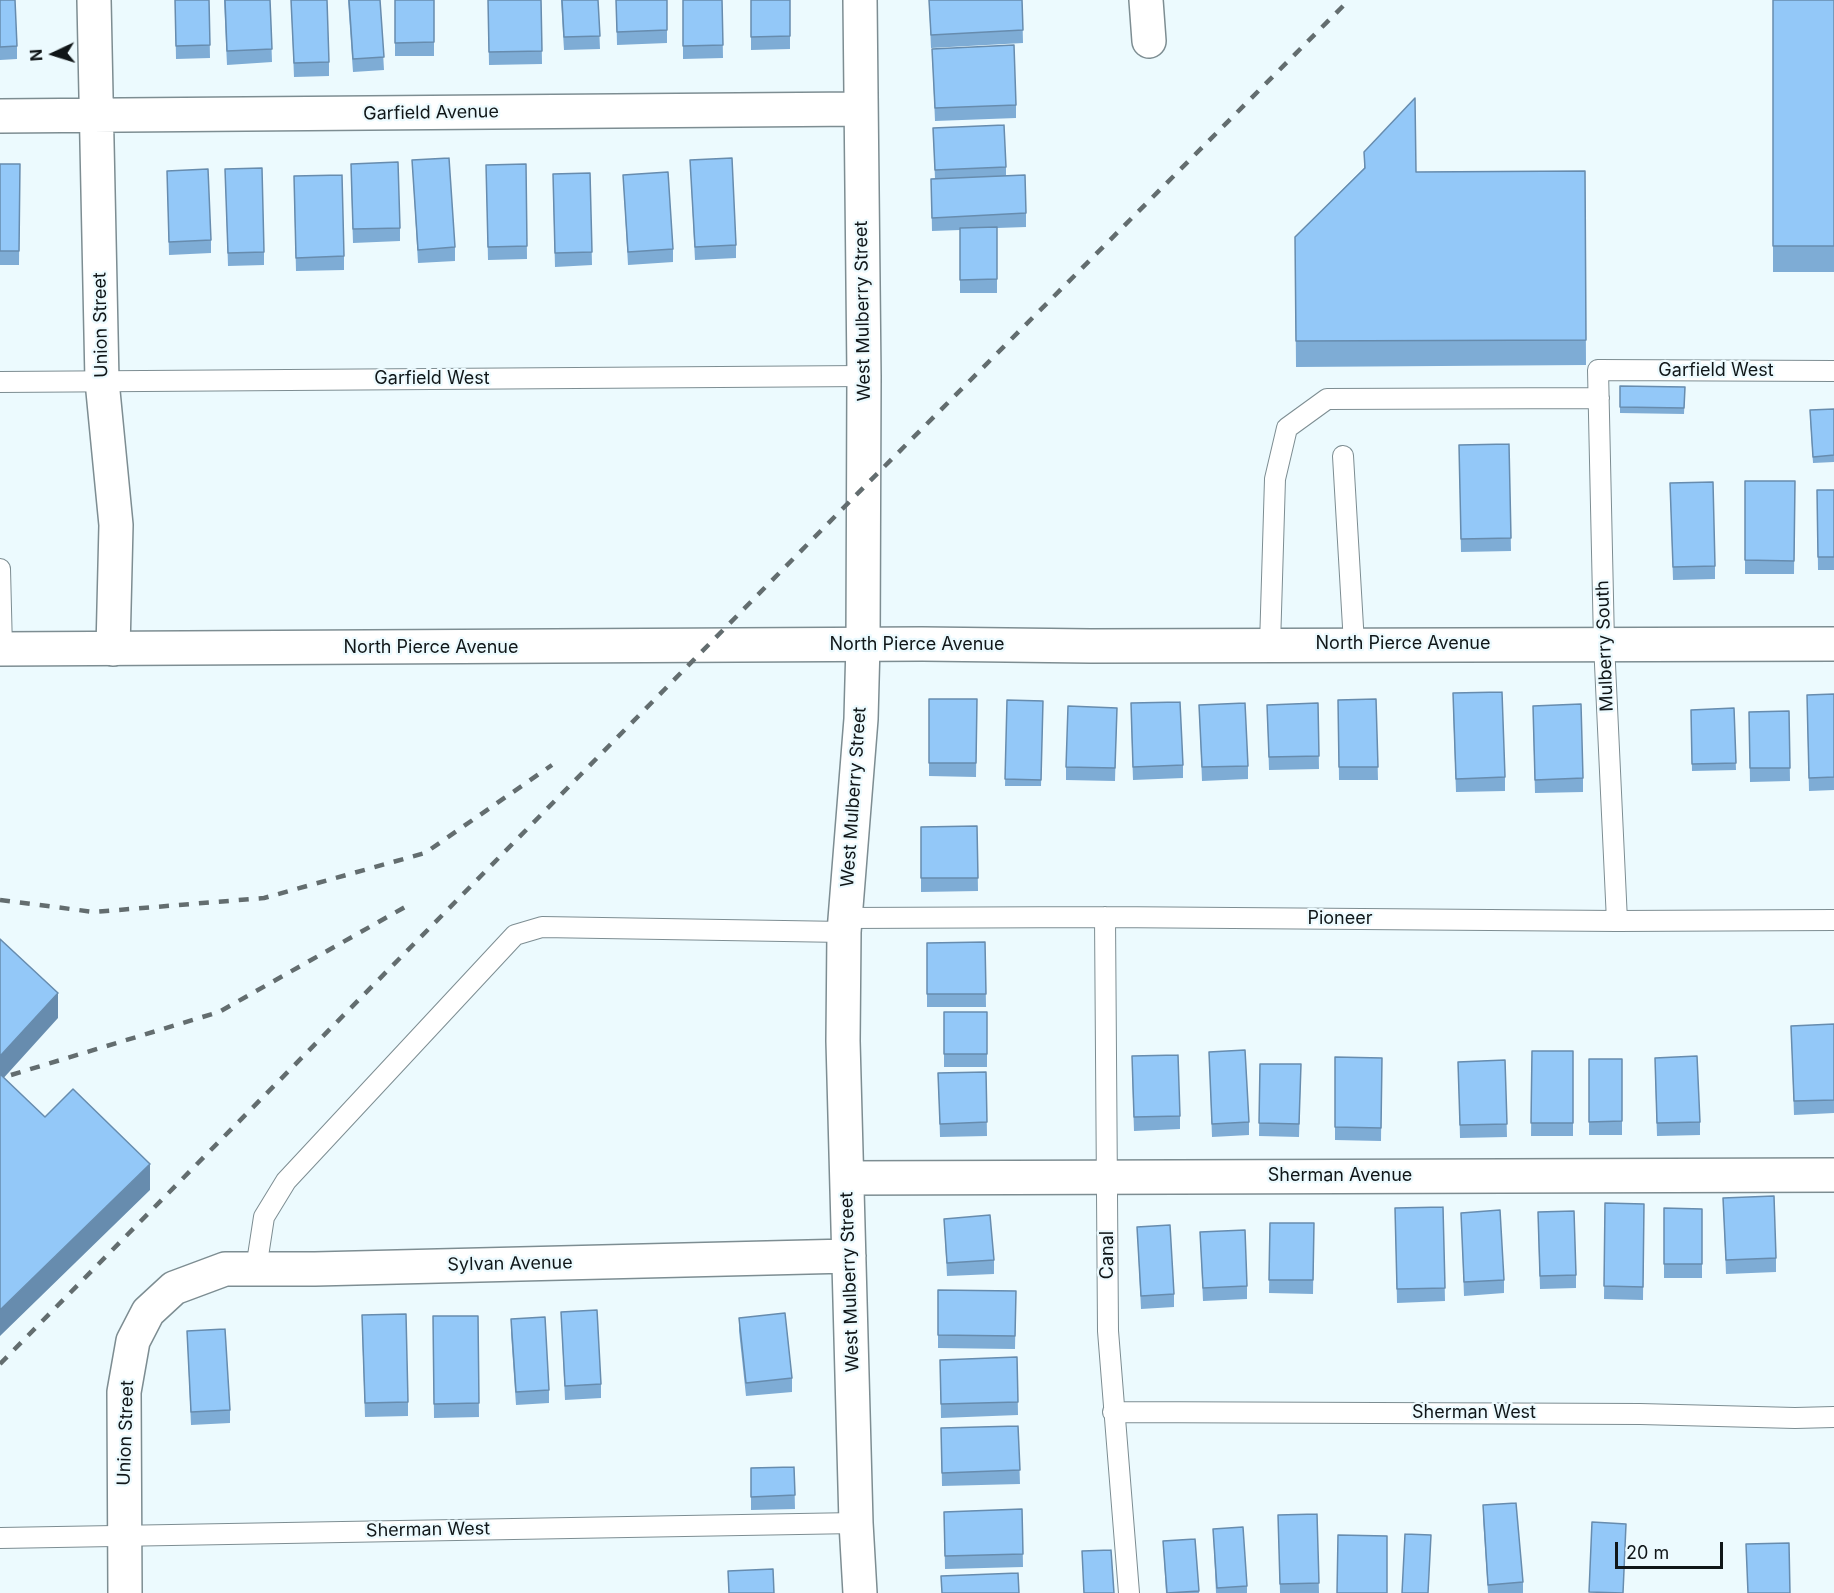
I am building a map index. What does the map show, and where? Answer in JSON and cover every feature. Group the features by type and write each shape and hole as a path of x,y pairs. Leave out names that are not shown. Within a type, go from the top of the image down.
{"street":[{"name":"Union Street","path":"94,0 102,381 116,525 113,649"},
{"name":"West Mulberry Street","path":"860,0 864,376 863,644 861,719 845,925 843,1041 856,1523 860,1593"},
{"path":"1146,0 1149,41"},
{"name":"Garfield Avenue","path":"0,116 861,109"},
{"name":"North Pierce Avenue","path":"1,650 863,644 1834,644"},
{"name":"Sherman Avenue","path":"847,1178 1834,1175"},
{"name":"Sylvan Avenue","path":"174,1288 225,1269 315,1269 849,1256"},
{"name":"Union Street","path":"125,1593 124,1392 134,1341 148,1312 174,1288"}],"lane":[{"name":"Garfield West","path":"1598,370 1834,371"},
{"name":"Mulberry South","path":"1598,370 1604,643 1617,921"},
{"name":"Garfield West","path":"0,382 864,376"},
{"path":"1270,645 1275,479 1287,428 1327,399 1599,398"},
{"path":"1343,456 1354,644"},
{"path":"0,569 1,650"},
{"name":"Pioneer","path":"256,1269 264,1217 286,1182 515,935 542,927 845,925 1106,917 1617,921 1834,920"},
{"name":"Canal","path":"1106,917 1108,1331 1129,1593"},
{"name":"Sherman West","path":"1113,1412 1834,1417"},
{"name":"Sherman West","path":"0,1538 125,1534 856,1523"}],"building":[{"path":"0,0 15,0 17,46 0,47"},
{"path":"175,0 209,0 210,45 176,46"},
{"path":"225,0 270,0 272,49 227,51"},
{"path":"291,0 327,0 329,62 294,63"},
{"path":"349,0 380,0 384,57 353,59"},
{"path":"395,0 434,0 434,42 395,43"},
{"path":"488,0 541,0 542,51 489,52"},
{"path":"562,0 598,0 600,36 564,37"},
{"path":"616,0 667,0 667,30 617,32"},
{"path":"683,0 722,0 723,45 683,46"},
{"path":"751,0 790,0 790,36 751,37"},
{"path":"929,0 1022,0 1023,30 931,35"},
{"path":"1773,0 1834,0 1834,246 1773,246"},
{"path":"1014,45 1016,105 935,108 932,49"},
{"path":"1415,98 1416,172 1585,171 1586,340 1296,341 1295,237 1365,168 1364,152"},
{"path":"1004,125 1006,167 935,170 933,128"},
{"path":"449,158 455,247 418,250 412,160"},
{"path":"732,158 736,245 695,247 690,160"},
{"path":"398,162 400,228 353,229 351,164"},
{"path":"0,164 20,164 19,251 0,251"},
{"path":"526,164 527,246 488,247 486,165"},
{"path":"262,168 264,252 228,253 225,169"},
{"path":"208,169 211,240 169,242 167,171"},
{"path":"668,172 673,249 628,252 623,175"},
{"path":"590,173 592,252 555,253 553,174"},
{"path":"342,175 344,256 296,258 294,176"},
{"path":"1025,175 1026,213 932,218 931,179"},
{"path":"997,227 997,279 960,280 960,228"},
{"path":"1620,386 1685,387 1684,408 1620,407"},
{"path":"1834,409 1834,455 1813,457 1810,410"},
{"path":"1509,444 1511,538 1461,539 1459,445"},
{"path":"1745,481 1795,481 1794,561 1745,560"},
{"path":"1713,482 1715,566 1673,567 1670,483"},
{"path":"1817,490 1834,490 1834,557 1818,557"},
{"path":"1502,692 1505,777 1456,779 1453,693"},
{"path":"1834,694 1834,777 1809,778 1807,695"},
{"path":"929,699 977,699 976,763 929,763"},
{"path":"1376,699 1378,767 1339,767 1338,700"},
{"path":"1007,700 1043,701 1041,780 1005,779"},
{"path":"1180,702 1183,765 1133,767 1131,703"},
{"path":"1245,703 1248,766 1202,767 1199,705"},
{"path":"1318,703 1319,756 1269,757 1267,705"},
{"path":"1581,704 1583,778 1535,780 1533,706"},
{"path":"1068,706 1117,708 1115,768 1066,767"},
{"path":"1734,708 1736,763 1692,764 1691,710"},
{"path":"1789,711 1790,768 1750,768 1749,712"},
{"path":"977,826 978,878 921,878 921,827"},
{"path":"0,939 58,993 0,1056"},
{"path":"985,942 986,994 927,994 927,943"},
{"path":"944,1012 987,1012 987,1054 944,1054"},
{"path":"1834,1024 1834,1100 1794,1101 1791,1026"},
{"path":"1245,1050 1249,1122 1212,1124 1209,1052"},
{"path":"1532,1051 1573,1051 1573,1123 1531,1123"},
{"path":"1178,1055 1180,1116 1134,1117 1132,1056"},
{"path":"1697,1056 1700,1122 1657,1123 1655,1058"},
{"path":"1335,1057 1382,1058 1381,1128 1335,1127"},
{"path":"1589,1059 1622,1059 1622,1121 1589,1122"},
{"path":"1505,1060 1507,1124 1460,1125 1458,1062"},
{"path":"1260,1064 1301,1064 1299,1124 1259,1123"},
{"path":"986,1072 987,1122 940,1124 938,1073"},
{"path":"0,1074 45,1117 73,1089 150,1164 0,1310"},
{"path":"1774,1196 1776,1258 1726,1260 1723,1198"},
{"path":"1605,1203 1644,1204 1643,1287 1604,1286"},
{"path":"1443,1207 1445,1288 1397,1289 1395,1208"},
{"path":"1664,1208 1702,1209 1702,1264 1664,1264"},
{"path":"1500,1210 1504,1280 1464,1282 1461,1213"},
{"path":"1574,1211 1576,1275 1540,1276 1538,1212"},
{"path":"990,1215 994,1260 947,1263 944,1219"},
{"path":"1270,1223 1314,1223 1313,1280 1269,1280"},
{"path":"1170,1225 1174,1294 1141,1296 1137,1227"},
{"path":"1245,1230 1247,1286 1203,1288 1200,1232"},
{"path":"938,1290 1016,1291 1015,1336 938,1335"},
{"path":"597,1310 601,1384 565,1386 561,1312"},
{"path":"785,1313 792,1378 746,1383 739,1318"},
{"path":"406,1314 408,1402 365,1403 362,1315"},
{"path":"433,1316 478,1316 479,1403 434,1404"},
{"path":"545,1317 549,1390 516,1392 511,1319"},
{"path":"225,1329 230,1410 191,1412 187,1331"},
{"path":"1017,1357 1018,1402 941,1404 940,1360"},
{"path":"1018,1426 1020,1470 942,1473 941,1428"},
{"path":"794,1467 795,1495 751,1497 751,1468"},
{"path":"1516,1503 1523,1582 1488,1585 1483,1505"},
{"path":"1022,1509 1023,1554 945,1556 944,1512"},
{"path":"1317,1514 1319,1583 1280,1584 1278,1515"},
{"path":"1592,1522 1626,1524 1623,1593 1589,1592"},
{"path":"1243,1527 1247,1586 1217,1588 1213,1529"},
{"path":"1405,1534 1431,1535 1428,1593 1402,1593"},
{"path":"1338,1535 1387,1536 1387,1593 1337,1593"},
{"path":"1195,1539 1199,1591 1167,1593 1163,1541"},
{"path":"1789,1543 1790,1593 1748,1593 1746,1544"},
{"path":"1111,1550 1114,1593 1084,1593 1082,1551"},
{"path":"773,1569 774,1593 729,1593 728,1571"},
{"path":"1018,1573 1019,1593 942,1593 941,1576"}],"railway":[{"path":"0,1364 865,486 1349,0"},
{"path":"0,900 94,912 264,898 425,853 552,765"},
{"path":"11,1075 219,1012 412,903"}]}
